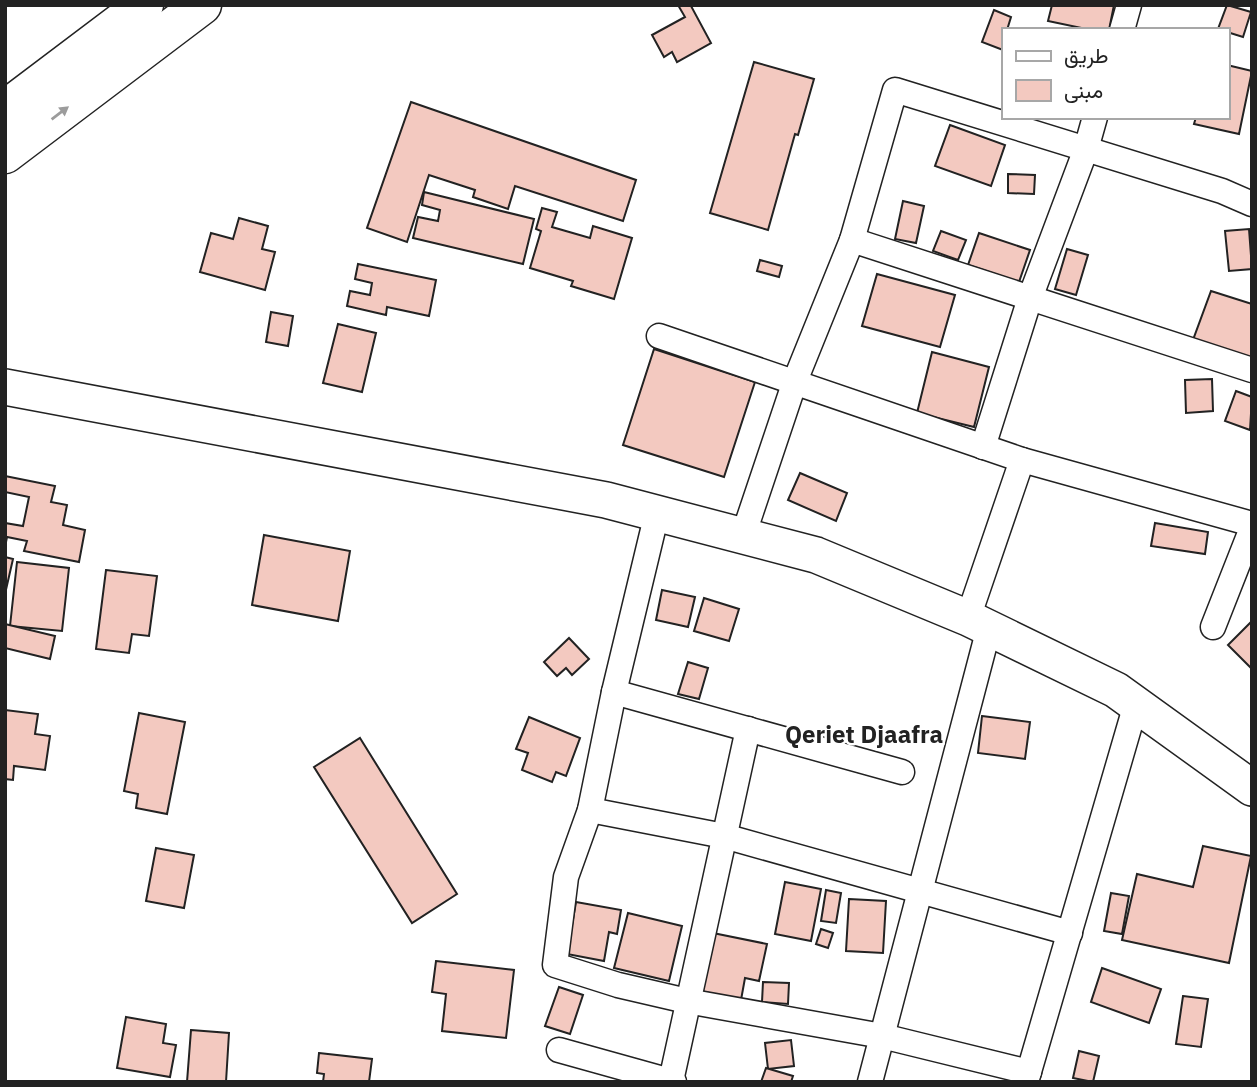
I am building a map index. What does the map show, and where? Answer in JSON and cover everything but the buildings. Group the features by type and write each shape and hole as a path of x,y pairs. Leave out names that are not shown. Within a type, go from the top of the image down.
{"main road":[{"path":"5,110 144,5"},
{"path":"5,154 202,5"}],"street":[{"path":"1123,28 1129,5"},
{"path":"743,536 795,381 852,240 895,90 1222,191 1252,204"},
{"path":"983,447 1030,298 1095,119"},
{"path":"852,240 1252,370"},
{"path":"659,336 1022,460 1252,526 1213,627"},
{"path":"5,387 606,500 816,555 978,623 1116,690 1252,788"},
{"path":"870,1082 920,891 978,623 1022,460"},
{"path":"657,513 614,692 590,810 566,877 555,965 618,985 687,1002 882,1036 1028,1077 1136,705"},
{"path":"614,692 902,772"},
{"path":"559,1051 673,1081 687,1002 748,729"},
{"path":"590,810 724,836 1070,933"}],"district":[{"name":"Qeriet Djaafra","path":"864,735"}]}
